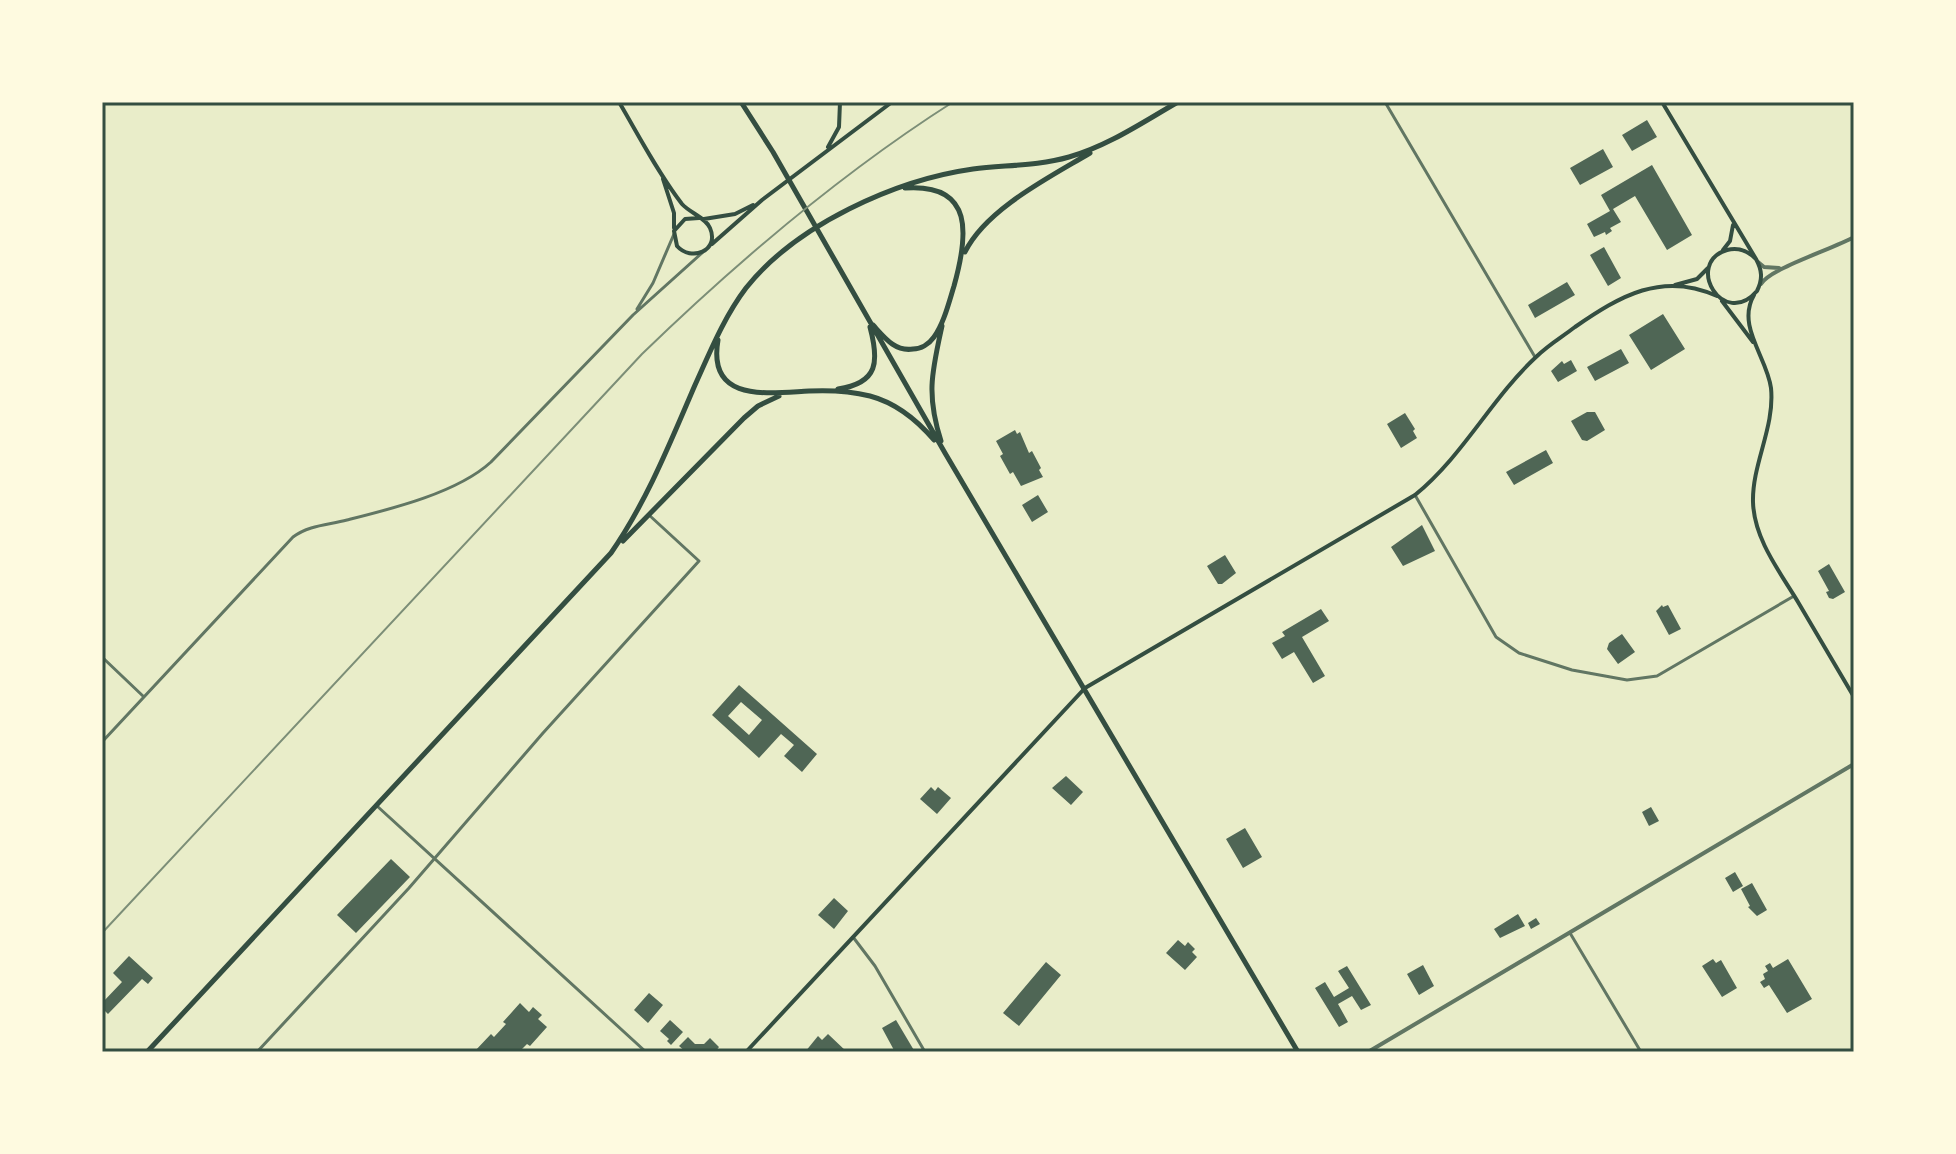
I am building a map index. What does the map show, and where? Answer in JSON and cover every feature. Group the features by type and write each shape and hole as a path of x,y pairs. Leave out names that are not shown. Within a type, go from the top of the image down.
{"main road":[{"path":"619,102 685,207 712,232 706,250"},
{"path":"741,102 1298,1052"},
{"path":"824,152 839,127 840,102"},
{"path":"661,173 674,213 677,246 684,253 693,255 706,250 762,200 892,102"},
{"path":"960,263 971,241 988,222 1040,184 1178,102"},
{"path":"1662,102 1761,271 1760,285 1747,315 1769,376 1771,403 1753,501 1764,544 1854,697"},
{"path":"611,553 632,524 650,489 720,331 744,291 775,258 837,216 898,188 947,174 1057,160 1104,144"},
{"path":"898,188 932,187 952,199 964,234 960,263 933,366 930,396 945,453"},
{"path":"674,232 683,220 735,214 762,200"},
{"path":"746,1052 1085,688 1415,495 1449,464 1535,357 1622,297 1697,279 1730,241 1733,223"},
{"path":"1719,254 1730,249 1741,250 1756,259"},
{"path":"1712,262 1708,280 1758,349"},
{"path":"1669,286 1696,289 1738,303 1754,295"},
{"path":"867,319 897,347 912,350 932,340 946,310"},
{"path":"720,331 717,363 735,387 754,393 827,391 857,385 874,368 876,349 867,319"},
{"path":"827,391 868,396 897,407 920,424 945,453"},
{"path":"147,1052 611,553 744,418 767,401 787,393"}],"street":[{"path":"1385,102 1535,357"},
{"path":"633,315 653,283 674,232"},
{"path":"1760,285 1767,275 1854,237"},
{"path":"102,742 293,537 310,528 447,490 472,478 633,315 706,250"},
{"path":"1756,259 1769,268 1785,267"},
{"path":"1415,495 1496,637 1519,653 1572,670 1627,680 1657,676 1794,596"},
{"path":"257,1052 409,888 532,744 699,561 649,515"},
{"path":"102,657 144,697"},
{"path":"1368,1052 1854,764"},
{"path":"376,805 646,1052"},
{"path":"1570,933 1641,1052"},
{"path":"853,937 875,966 925,1052"}],"building":[{"path":"1647,120 1657,137 1632,151 1622,135"},
{"path":"1603,149 1613,167 1580,185 1570,168"},
{"path":"1652,165 1692,235 1667,250 1635,196 1613,209 1621,222 1610,228 1612,231 1594,237 1587,224 1610,211 1601,195"},
{"path":"1604,247 1621,278 1608,286 1590,255"},
{"path":"1567,282 1575,295 1535,318 1528,305"},
{"path":"1663,314 1685,349 1651,370 1629,335"},
{"path":"1621,349 1629,363 1595,381 1587,367"},
{"path":"1571,360 1577,371 1558,382 1551,371 1562,361 1564,364"},
{"path":"1587,412 1595,412 1605,430 1587,441 1582,440 1571,421"},
{"path":"1405,413 1417,438 1401,448 1387,424"},
{"path":"1015,430 1017,434 1020,432 1029,453 1032,451 1043,477 1021,486 1000,456 1003,454 996,441"},
{"path":"1546,450 1553,463 1514,485 1506,472"},
{"path":"1038,495 1048,512 1032,522 1022,505"},
{"path":"1422,525 1435,551 1403,566 1391,547"},
{"path":"1225,555 1236,573 1218,584 1207,566"},
{"path":"1829,564 1845,592 1833,599 1829,598 1826,592 1829,591 1818,571"},
{"path":"1662,605 1668,605 1681,629 1669,635 1656,611"},
{"path":"1321,609 1329,621 1302,637 1325,676 1313,683 1294,652 1282,659 1272,643 1285,636 1282,632"},
{"path":"1622,634 1635,652 1618,664 1607,649 1609,643"},
{"path":"739,685 817,754 802,772 784,756 794,745 781,734 759,758 712,715","holes":["741,702 762,720 749,735 728,716"]},
{"path":"1066,776 1083,792 1071,805 1052,788"},
{"path":"931,787 935,791 938,787 951,798 937,814 920,799"},
{"path":"1651,807 1659,821 1649,826 1642,812"},
{"path":"1245,828 1262,857 1243,868 1226,839"},
{"path":"391,859 410,877 356,933 337,915"},
{"path":"1735,872 1743,886 1733,892 1725,878"},
{"path":"1752,883 1767,910 1757,916 1748,907 1741,889"},
{"path":"834,898 848,911 834,929 818,915"},
{"path":"1518,914 1525,926 1500,938 1494,929"},
{"path":"1536,918 1540,924 1531,929 1528,923"},
{"path":"1178,940 1185,946 1188,942 1195,949 1192,952 1197,957 1185,970 1166,953"},
{"path":"129,956 153,978 148,984 142,979 108,1014 102,1003 122,982 113,973"},
{"path":"1713,959 1716,963 1721,960 1737,988 1722,997 1702,966"},
{"path":"1788,959 1812,999 1787,1013 1769,985 1764,988 1760,982 1768,971 1765,966 1770,963 1773,968"},
{"path":"1046,962 1061,975 1019,1026 1003,1013"},
{"path":"1423,965 1434,986 1419,995 1407,974"},
{"path":"1347,966 1371,1005 1361,1010 1352,996 1338,1004 1348,1022 1339,1027 1315,988 1325,982 1334,997 1349,988 1338,971"},
{"path":"649,993 663,1005 648,1023 634,1010"},
{"path":"520,1003 529,1012 533,1007 542,1015 538,1019 547,1027 530,1046 527,1044 519,1052 474,1052 491,1034 494,1037"},
{"path":"670,1020 683,1032 671,1045 660,1031"},
{"path":"896,1020 915,1052 895,1052 882,1028"},
{"path":"828,1034 847,1052 805,1052 818,1036 822,1040"},
{"path":"688,1037 695,1044 704,1044 710,1038 719,1047 715,1052 686,1052 679,1046"}],"railway":[{"path":"102,933 642,354 791,220 870,159 953,102"}]}
